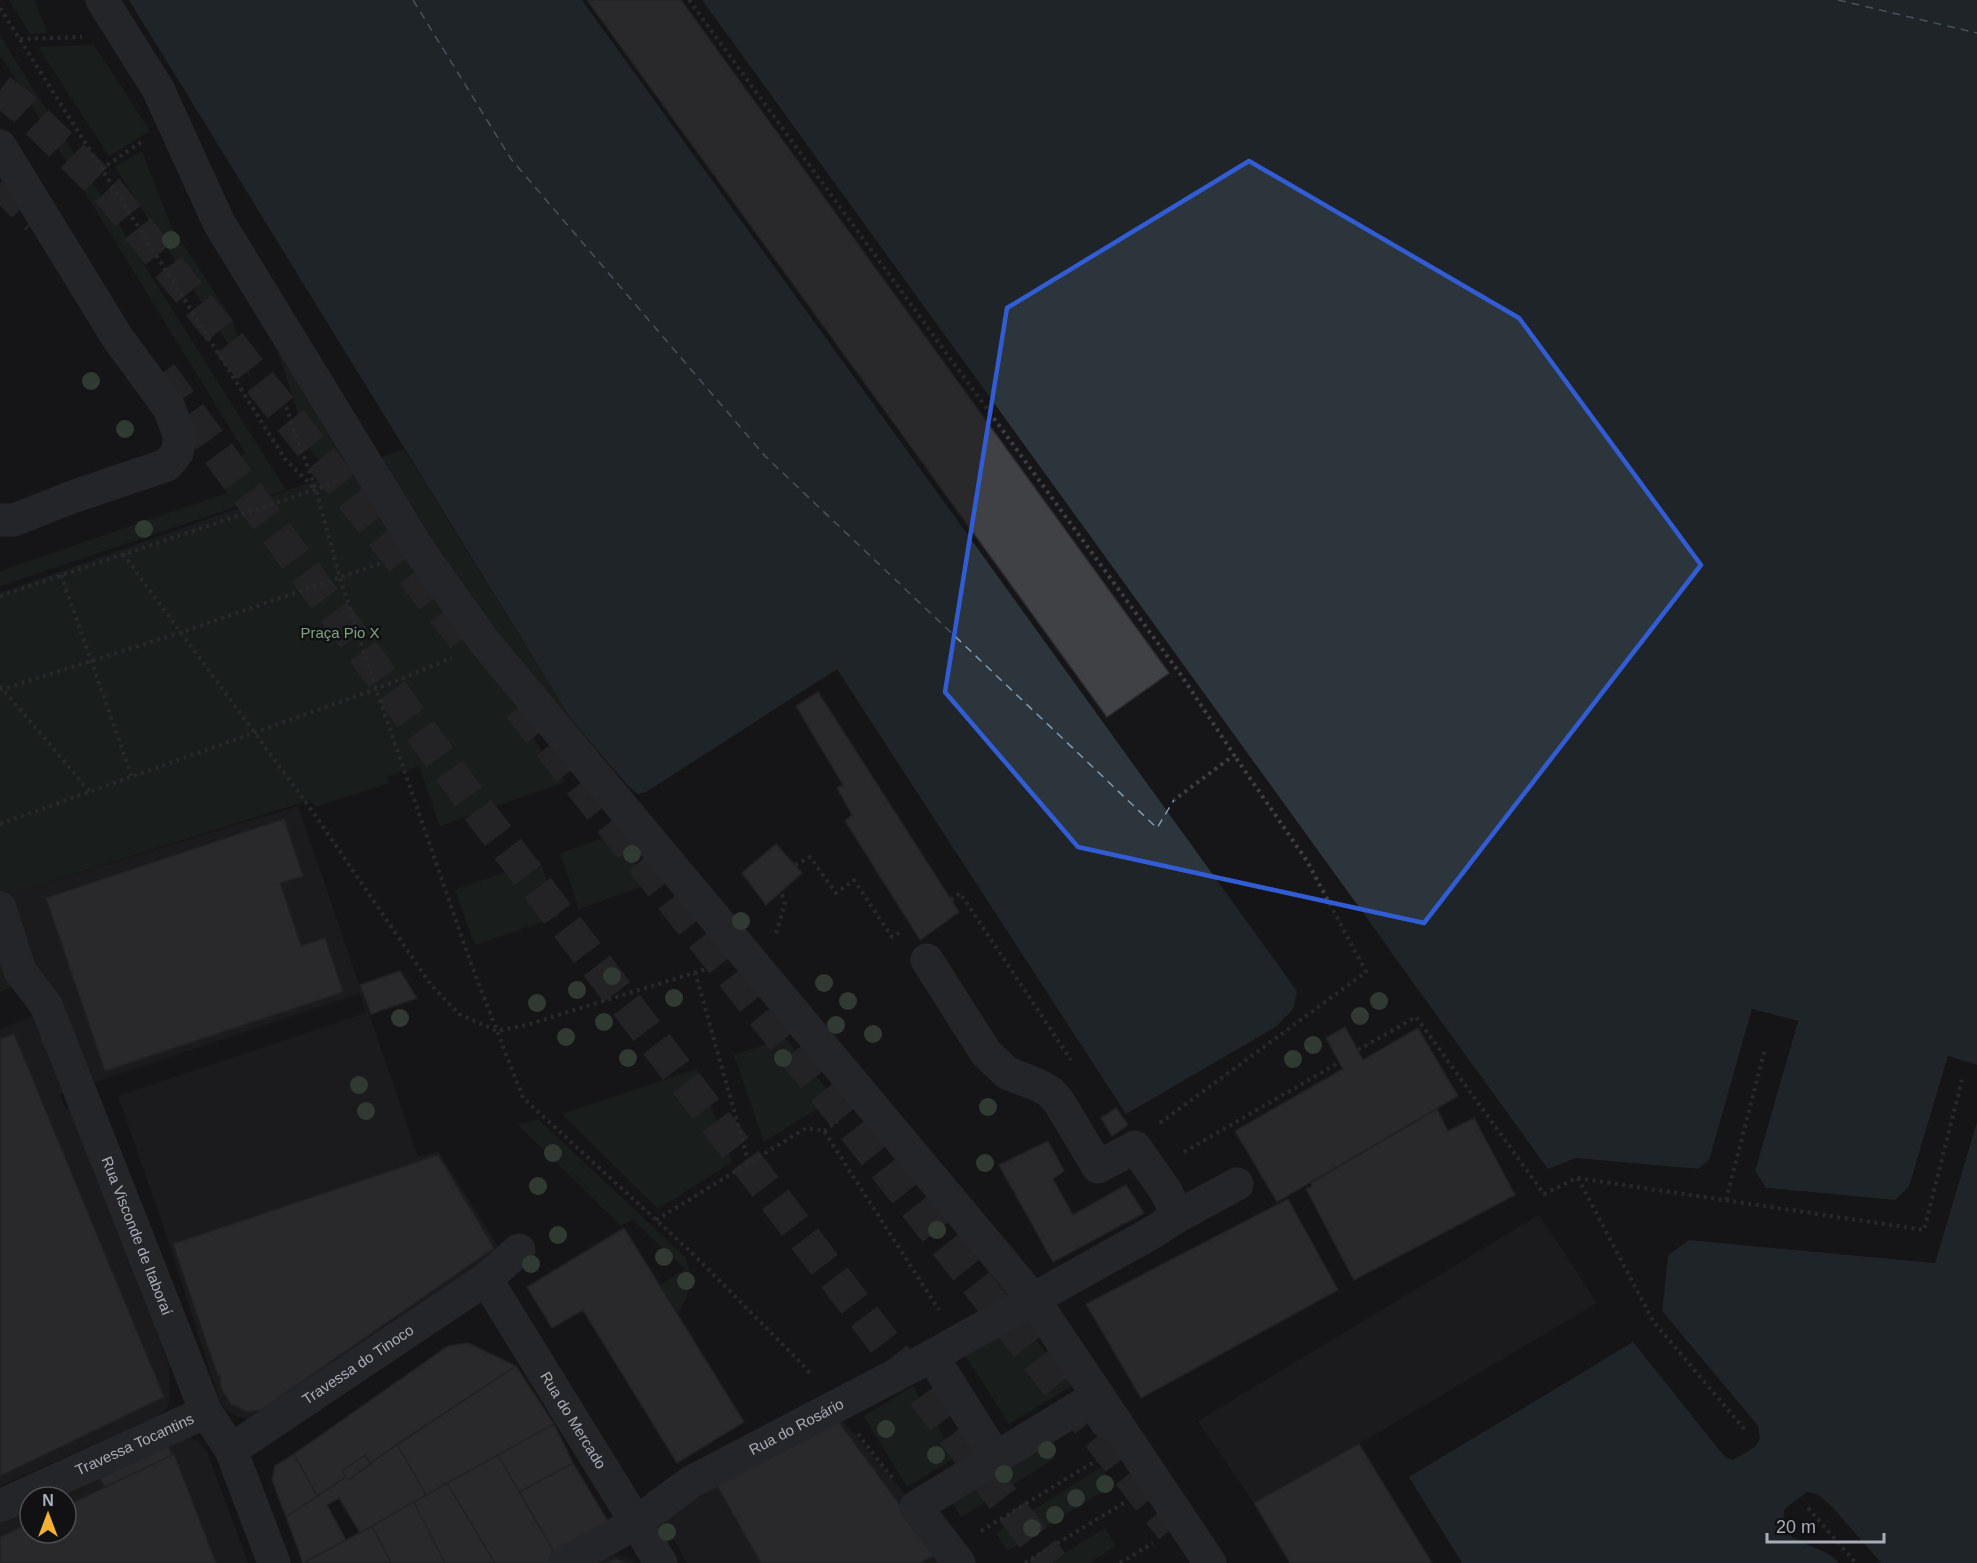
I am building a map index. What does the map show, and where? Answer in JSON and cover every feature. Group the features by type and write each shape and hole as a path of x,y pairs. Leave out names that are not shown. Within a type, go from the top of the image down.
{"street":[{"path":"102,0 158,88 219,223 419,550 486,644 1034,1300 1192,1554"},
{"path":"0,146 117,337 169,408 179,434 179,442 177,453 167,465 75,496 14,520 0,520"},
{"name":"Rua Visconde de Itaboraí","path":"0,908 10,975 46,1005 206,1412 231,1450 274,1563"},
{"path":"927,960 986,1053 1007,1073 1050,1092 1059,1102 1098,1167 1135,1147 1165,1190 1178,1216"},
{"name":"Rua do Rosário","path":"564,1563 636,1523 691,1482 946,1349 1237,1184"},
{"name":"Travessa do Tinoco","path":"231,1450 486,1279 519,1250"},
{"name":"Rua do Mercado","path":"486,1279 661,1563"},
{"path":"946,1349 996,1458"},
{"path":"955,1556 916,1507 1092,1399 1192,1554"},
{"name":"Travessa Tocantins","path":"0,1506 206,1412"}],"path":[{"path":"689,0 1181,675 1307,861 1366,972 1158,1124"},
{"path":"0,8 285,459 316,489"},
{"path":"20,39 124,35"},
{"path":"101,169 173,121"},
{"path":"284,401 316,489 340,578 376,689 470,961 523,1098 691,1252 803,1365 916,1507"},
{"path":"0,596 369,471"},
{"path":"90,792 1,688 182,632 419,550"},
{"path":"123,554 313,812 431,985 459,1014 497,1031 526,1025 746,956"},
{"path":"61,575 132,777"},
{"path":"0,824 376,689 486,644"},
{"path":"1174,800 1234,755"},
{"path":"795,865 810,857 836,893 854,880 892,937 910,925"},
{"path":"951,900 960,893 1076,1067"},
{"path":"695,972 749,1164"},
{"path":"1358,1050 1416,1017 1545,1194 1577,1178 1924,1230 1962,1080"},
{"path":"1726,1200 1765,1049"},
{"path":"1152,1171 1340,1062"},
{"path":"656,1220 806,1128 824,1131 946,1349"},
{"path":"1577,1178 1653,1321 1746,1431"},
{"path":"955,1556 1121,1445"},
{"path":"1025,1563 1149,1488"},
{"path":"1808,1508 1856,1563"},
{"path":"1120,1563 1192,1554"}],"highlighted area":[{"path":"1249,161 1519,318 1701,565 1424,923 1078,847 945,692 1007,308"}],"shaded area":[{"path":"129,0 582,0 1297,991 1293,1009 1277,1026 1126,1114 837,669 646,792 638,794 628,786 571,719"},
{"path":"702,0 1977,0 1977,1065 1948,1056 1909,1187 1895,1200 1766,1188 1755,1171 1798,1021 1752,1009 1710,1160 1698,1169 1576,1158 1548,1169"},
{"path":"298,806 418,1157 438,1151 501,1251 251,1419 237,1417 224,1408 219,1398 118,1096 366,1013 360,993 60,1094 65,1109 75,1106 169,1366 170,1396 167,1409 155,1417 0,1486 0,1029 51,1009 37,978 10,894"},
{"path":"1977,1122 1977,1563 1881,1563 1833,1508 1817,1494 1807,1492 1784,1510 1784,1523 1788,1532 1803,1543 1822,1550 1839,1563 1462,1563 1409,1477 1633,1342 1725,1457 1733,1460 1756,1446 1758,1426 1662,1311 1668,1255 1689,1240 1935,1263"},
{"path":"1539,1215 1597,1303 1359,1444 1254,1503 1198,1421"},
{"path":"823,1398 964,1563 687,1563 647,1492"},
{"path":"190,1437 200,1443 207,1452 248,1563 0,1563 0,1523 18,1515 18,1545 78,1545 78,1486 181,1438"},
{"path":"614,1555 629,1558 637,1563 588,1563 603,1556"}],"green space":[{"path":"9,0 35,0 47,33 30,34"},
{"path":"0,36 286,490 0,586 0,571 227,493 216,465 246,454 0,57"},
{"path":"94,45 150,131 109,156 38,47"},
{"path":"142,151 170,224 232,319 252,381 115,167"},
{"name":"Praça Pio X","path":"270,327 359,465 404,449 571,719 529,732 565,782 440,826 419,766 387,776 389,783 315,807 310,800 10,894 37,978 0,992 0,593 332,475 309,448"},
{"path":"612,835 651,883 579,909 560,853"},
{"path":"540,860 559,916 475,945 455,890"},
{"path":"785,1038 834,1098 764,1142 734,1055"},
{"path":"697,1069 732,1162 658,1209 562,1114"},
{"path":"538,1119 685,1257 690,1273 690,1286 678,1313 660,1285 685,1269 632,1219 621,1226 518,1125"},
{"path":"1019,1320 1073,1385 1009,1424 964,1353"},
{"path":"913,1386 956,1457 907,1487 864,1416"},
{"path":"1043,1440 1055,1458 961,1517 950,1499"},
{"path":"1101,1467 1113,1485 1007,1551 996,1533"},
{"path":"1105,1528 1116,1546 1089,1563 1049,1563"}],"pier":[{"path":"582,0 585,0 1300,990 1297,991"},
{"path":"699,0 702,0 1390,950 1387,951"},
{"path":"1752,1009 1798,1021 1755,1171 1766,1188 1895,1200 1909,1187 1948,1056 1977,1065 1977,1068 1950,1060 1912,1189 1897,1202 1763,1190 1752,1171 1794,1023 1754,1012 1712,1161 1700,1171 1576,1161 1549,1172 1548,1169 1576,1158 1698,1169 1709,1160"},
{"path":"1977,1119 1935,1263 1689,1240 1668,1255 1662,1311 1758,1426 1760,1438 1756,1446 1733,1460 1725,1457 1632,1340 1727,1454 1733,1457 1754,1444 1757,1438 1755,1427 1659,1312 1666,1253 1689,1237 1933,1260 1974,1121"},
{"path":"1807,1492 1817,1494 1833,1508 1881,1563 1877,1563 1831,1510 1815,1496 1808,1495 1787,1511 1786,1522 1794,1535 1834,1553 1842,1563 1839,1563 1833,1556 1792,1537 1783,1521 1786,1508"}],"building":[{"path":"587,0 681,0 1169,673 1107,717"},
{"path":"818,692 959,912 920,940 845,821 852,815 837,788 843,785 796,706"},
{"path":"284,819 303,876 280,883 301,946 325,938 343,992 105,1071 46,898"},
{"path":"776,844 802,873 766,905 742,873"},
{"path":"400,971 417,998 371,1014 360,985"},
{"path":"1345,1027 1363,1060 1418,1028 1458,1096 1277,1202 1235,1131 1343,1069 1326,1038"},
{"path":"14,1034 164,1397 0,1476 0,1039"},
{"path":"1116,1108 1128,1125 1112,1136 1101,1118"},
{"path":"1437,1109 1448,1131 1474,1118 1515,1195 1354,1280 1306,1189 1312,1186 1311,1183"},
{"path":"1048,1141 1064,1171 1053,1179 1073,1215 1126,1185 1144,1213 1053,1262 999,1165"},
{"path":"438,1155 494,1248 261,1410 248,1412 231,1404 221,1388 220,1376 218,1376 173,1244"},
{"path":"1288,1199 1338,1290 1141,1398 1086,1304"},
{"path":"624,1228 744,1422 677,1463 583,1310 552,1328 527,1287"},
{"path":"468,1343 516,1366 370,1463 365,1455 342,1471 346,1477 317,1496 294,1454 448,1346"},
{"path":"516,1366 554,1424 426,1495 397,1444"},
{"path":"835,1417 936,1554 920,1563 761,1563 714,1480"},
{"path":"554,1424 573,1463 519,1492 498,1455"},
{"path":"397,1444 426,1495 360,1533 339,1498 327,1505 346,1540 303,1563 286,1517 346,1477 348,1480"},
{"path":"1359,1444 1432,1563 1290,1563 1254,1503"},
{"path":"168,1446 172,1455 105,1487 100,1478"},
{"path":"174,1454 216,1563 0,1563 0,1537 18,1529 18,1545 78,1545 78,1500"},
{"path":"294,1454 317,1496 286,1517 272,1480 275,1466"},
{"path":"365,1455 371,1464 348,1480 342,1471"},
{"path":"498,1455 557,1557 547,1563 495,1563 447,1483"},
{"path":"573,1463 612,1528 557,1557 519,1492"},
{"path":"447,1483 495,1563 445,1563 414,1502"},
{"path":"414,1502 445,1563 391,1563 372,1526"},
{"path":"372,1526 391,1563 304,1563 346,1540"},
{"path":"615,1559 628,1563 607,1563"}],"ferry route":[{"path":"413,0 511,159 765,456 1157,828 1174,800"},
{"path":"1838,0 1977,33"}],"tunnel":[{"path":"0,90 23,108 108,191 470,646"},
{"path":"0,183 37,219"},
{"path":"161,374 479,811 1052,1563"},
{"path":"519,707 1172,1529"}]}
